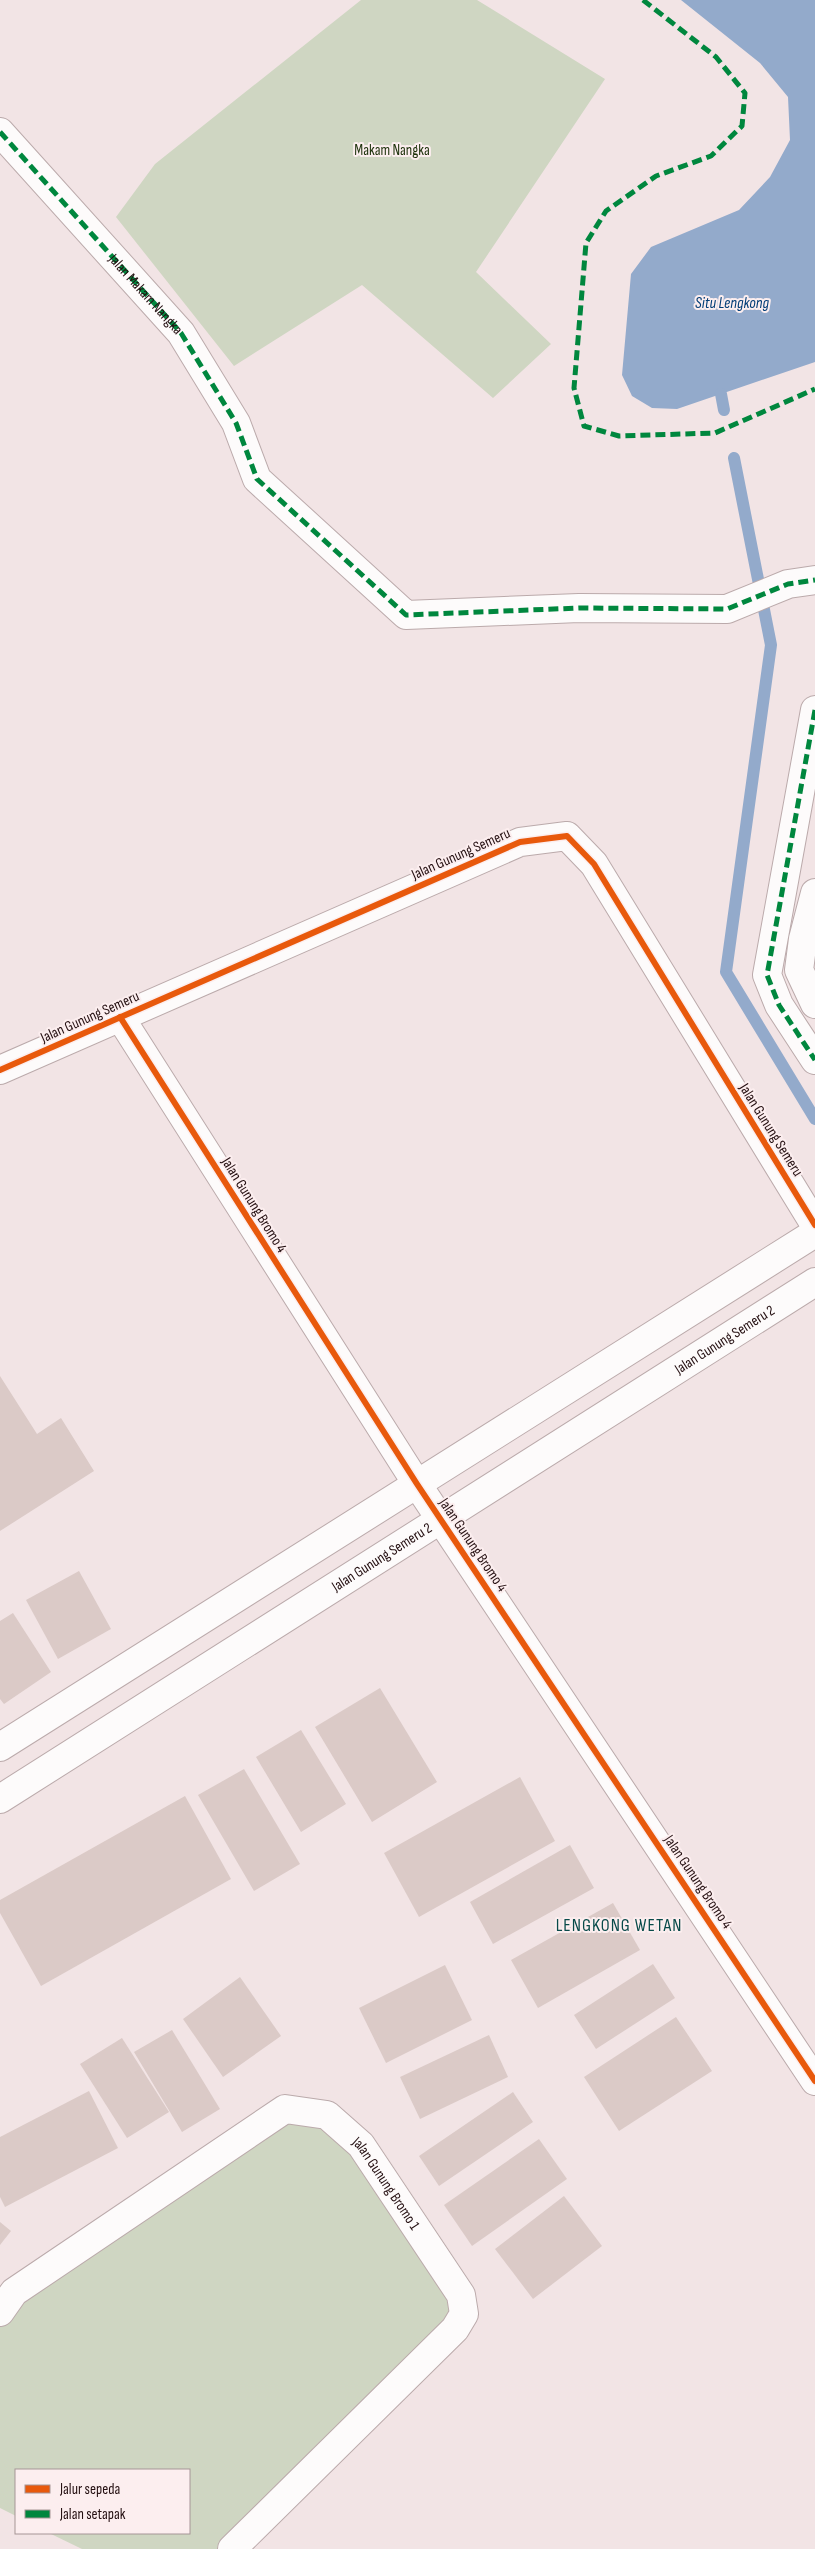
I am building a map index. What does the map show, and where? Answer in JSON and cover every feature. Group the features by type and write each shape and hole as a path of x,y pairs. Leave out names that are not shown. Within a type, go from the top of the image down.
{"street":[{"name":"Jalan Makam Nangka","path":"0,132 181,333 236,424 257,479 314,534 406,616 579,608 727,609 788,584 815,580"},
{"path":"815,710 767,975 779,1005 815,1060"},
{"name":"Jalan Gunung Semeru","path":"0,1070 520,842 568,836 594,864 815,1225"},
{"path":"815,893 803,938 799,970 815,1004"},
{"name":"Jalan Gunung Bromo 4","path":"120,1017 417,1484 815,2081"},
{"path":"0,1747 815,1234"},
{"name":"Jalan Gunung Semeru 2","path":"0,1799 815,1282"},
{"name":"Jalan Gunung Bromo 1","path":"0,2312 14,2292 285,2109 328,2115 361,2145 461,2295 464,2314 455,2329 232,2549"}],"green space":[{"name":"Makam Nangka","path":"361,0 477,0 605,79 476,272 551,344 493,398 362,285 234,366 116,217 155,164"},
{"path":"285,2109 327,2115 464,2314 231,2549 82,2549 51,2534 190,2534 190,2469 15,2469 15,2516 0,2508 0,2312"}],"water":[{"name":"Situ Lengkong","path":"681,0 815,0 815,362 677,409 652,408 632,396 622,375 631,274 651,247 739,210 770,177 790,140 788,97 760,63"}],"building":[{"path":"0,1376 37,1434 61,1418 94,1471 0,1531"},
{"path":"79,1571 111,1629 58,1659 26,1600"},
{"path":"13,1613 51,1672 4,1704 0,1699 0,1621"},
{"path":"380,1688 437,1782 372,1822 315,1727"},
{"path":"301,1730 346,1804 301,1832 256,1757"},
{"path":"244,1769 300,1864 254,1891 198,1795"},
{"path":"520,1777 555,1841 419,1917 384,1853"},
{"path":"185,1796 231,1879 41,1986 0,1913 0,1900"},
{"path":"570,1845 594,1888 493,1944 470,1902"},
{"path":"613,1903 640,1950 538,2008 511,1960"},
{"path":"653,1964 675,1998 596,2049 574,2015"},
{"path":"445,1965 472,2020 386,2063 359,2008"},
{"path":"240,1977 281,2036 223,2077 183,2019"},
{"path":"676,2017 712,2071 619,2131 584,2077"},
{"path":"172,2030 220,2109 182,2132 134,2052"},
{"path":"489,2035 508,2077 420,2119 400,2077"},
{"path":"122,2038 169,2112 127,2138 80,2064"},
{"path":"89,2091 118,2148 5,2207 0,2197 0,2137"},
{"path":"513,2092 533,2122 439,2186 419,2156"},
{"path":"539,2139 567,2179 472,2246 444,2205"},
{"path":"564,2196 602,2246 533,2299 495,2249"},
{"path":"0,2222 11,2231 0,2245"}],"waterway":[{"path":"721,394 724,410"},
{"path":"734,458 771,645 726,972 815,1119"}],"marked path":[{"path":"643,0 716,57 745,93 742,126 711,156 656,176 606,211 586,243 574,388 584,426 619,436 715,433 815,389"},
{"path":"0,132 181,333 236,423 257,479 406,615 579,608 727,609 788,584 815,580"},
{"path":"815,710 767,975 779,1005 815,1060"}],"cycle path":[{"path":"0,1070 520,842 567,836 594,864 815,1225"},
{"path":"120,1017 417,1484 815,2081"}],"district":[{"name":"LENGKONG WETAN","path":"619,1925"}]}
